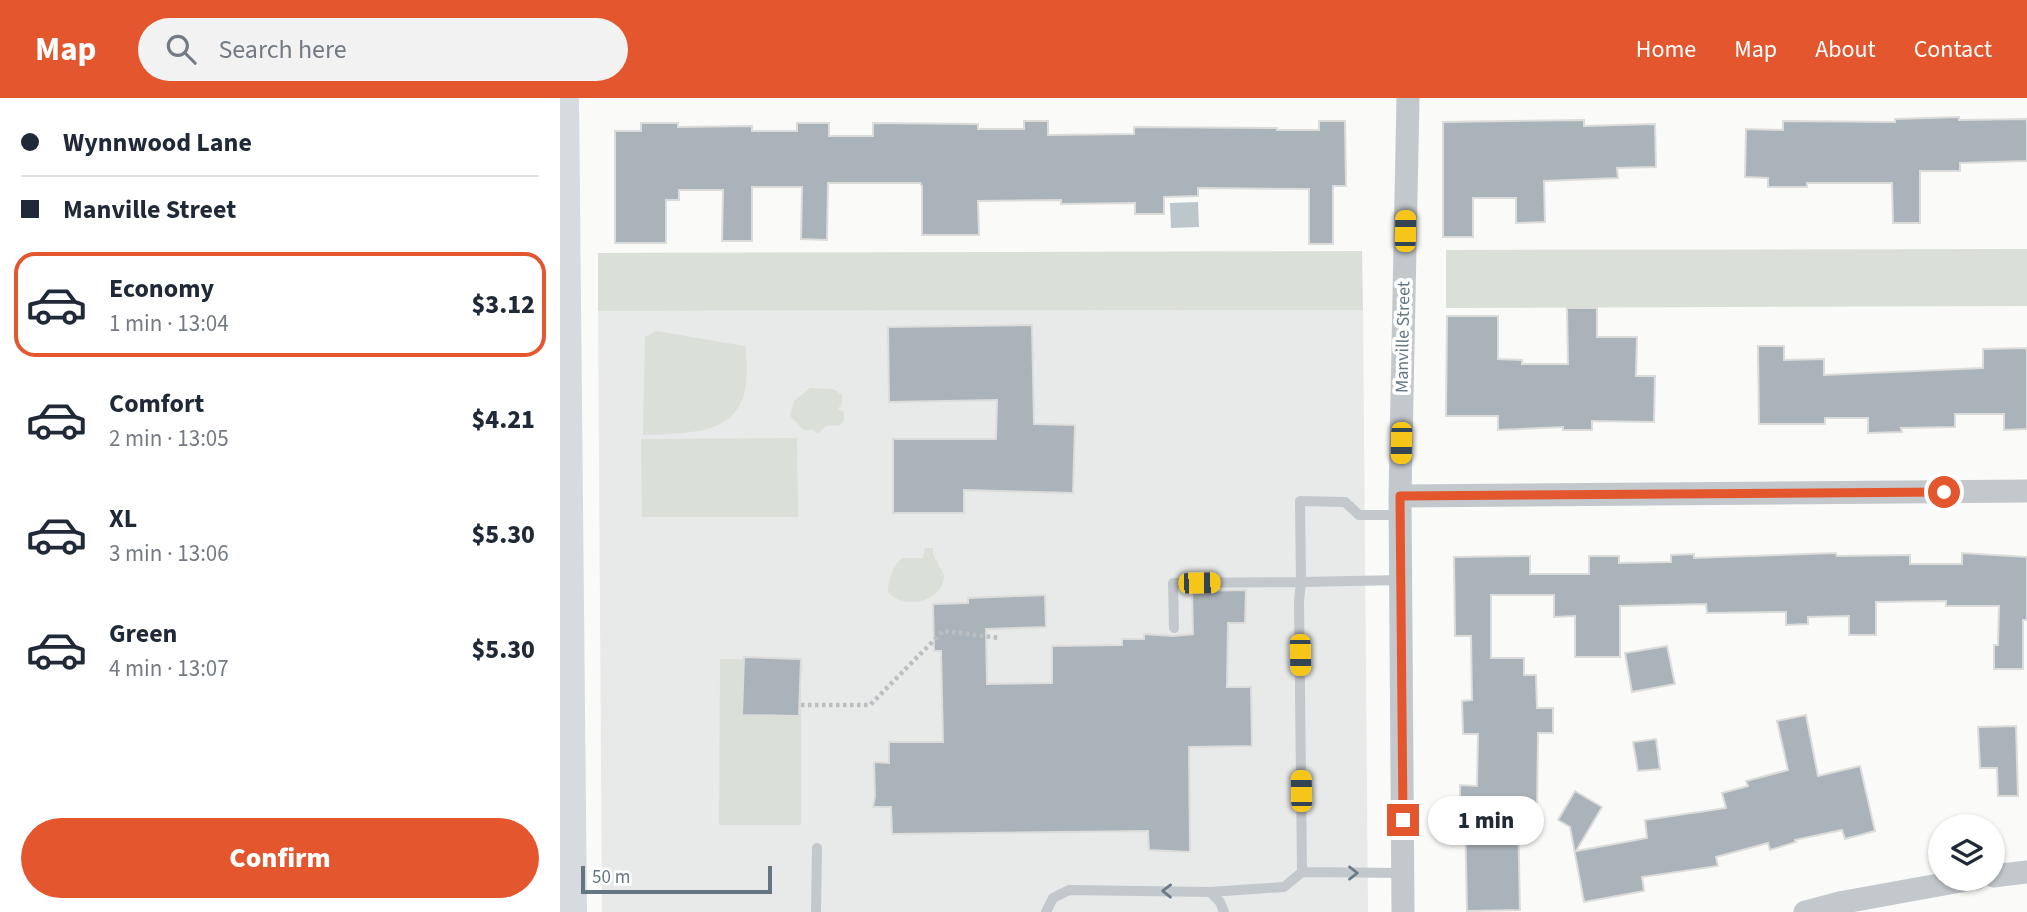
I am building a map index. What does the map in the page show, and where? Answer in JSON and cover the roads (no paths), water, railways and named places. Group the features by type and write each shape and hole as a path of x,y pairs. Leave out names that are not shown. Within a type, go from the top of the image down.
{"main road":[{"path":"563,98 564,559 571,912"}],"street":[{"name":"Manville Street","path":"1404,912 1400,506 1408,98"},
{"path":"1400,506 2027,491"},
{"path":"2005,875 2027,872"},
{"path":"1805,912 1928,887"}],"lane":[{"path":"1302,872 1300,501 1345,502 1359,515 1400,506"},
{"path":"1174,628 1173,583 1402,580"},
{"path":"816,912 817,848"},
{"path":"1046,912 1053,898 1069,890 1210,892 1284,887 1302,872 1403,873"},
{"path":"1210,892 1220,902 1224,912"}]}
